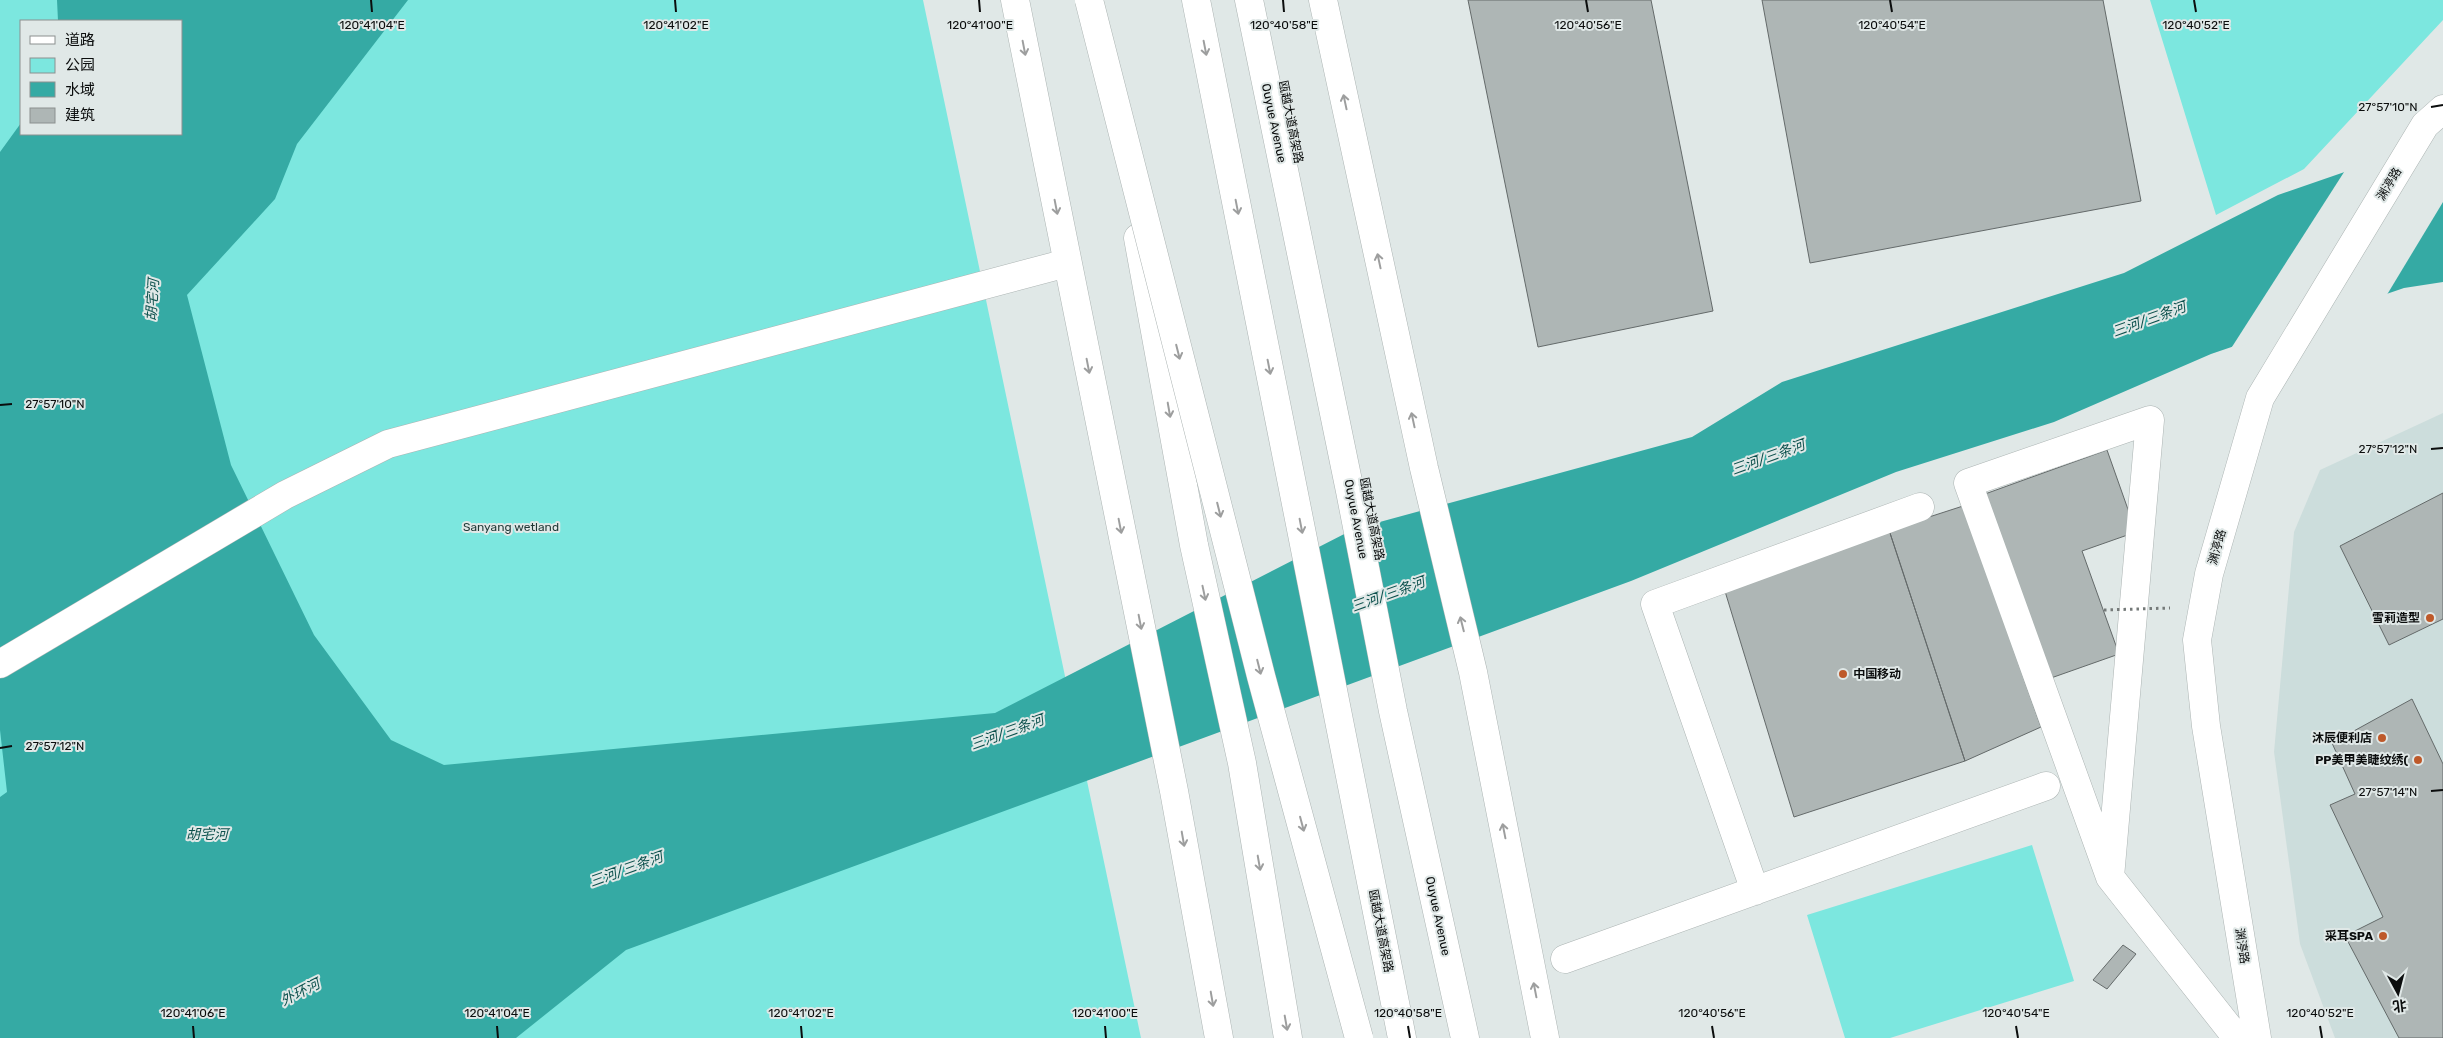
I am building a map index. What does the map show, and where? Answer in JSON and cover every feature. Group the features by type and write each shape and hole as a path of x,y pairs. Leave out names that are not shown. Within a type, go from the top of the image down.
{"main road":[{"path":"1014,0 1174,791 1220,1038"},
{"path":"1089,0 1261,676 1359,1038"},
{"path":"1095,0 1194,545 1242,763 1288,1038"},
{"name":"瓯越大道高架路","path":"1196,0 1402,1038"},
{"name":"Ouyue Avenue","path":"1249,0 1350,491 1393,711 1465,1038"},
{"name":"瓯越大道高架路","path":"1267,0 1477,1038"},
{"path":"1323,0 1424,468 1473,672 1544,1038"},
{"name":"渊渟路","path":"2257,1038 2206,726 2197,640 2209,574 2260,398 2425,125 2443,109"},
{"path":"0,664 285,495 388,444 1067,263"},
{"path":"2110,877 2150,420 1968,483 2110,877 2236,1038"},
{"path":"1755,891 1655,604 1920,507"},
{"path":"1565,959 2046,786"}],"path":[{"path":"2104,610 2170,608"}],"shaded area":[{"path":"2443,413 2443,1038 2335,1038 2300,944 2274,752 2294,532 2320,470"}],"green space":[{"name":"Sanyang wetland","path":"0,0 923,0 1141,1038 0,1038"},
{"path":"2150,0 2443,0 2443,20 2304,169 2216,215"},
{"path":"2032,845 2074,981 1890,1038 1845,1038 1807,915"}],"water":[{"name":"胡宅河","path":"57,0 408,0 297,144 275,199 187,295 231,465 314,635 391,740 444,765 995,713 1354,529 1692,437 1782,382 2124,273 2278,195 2443,138 2443,282 2404,288 2211,354 2054,422 1896,472 1631,581 626,950 516,1038 0,1038 0,797 7,792 0,730 0,152 20,124 20,135 182,135 182,20 58,20"}],"pier":[{"path":"2443,136 2443,202 2385,298 2230,350 2346,169"}],"building":[{"path":"1468,0 1651,0 1713,311 1538,347"},
{"path":"1762,0 2103,0 2141,201 1810,263"},
{"path":"2107,450 2136,532 2082,551 2119,654 2051,678 1985,494"},
{"path":"2443,493 2443,619 2389,645 2340,546"},
{"path":"1963,506 2041,727 1965,761 1889,530"},
{"name":"中国移动","path":"1889,530 1965,761 1794,817 1724,588"},
{"path":"2412,699 2443,764 2443,1038 2399,1038 2345,936 2383,917 2330,805 2355,794 2332,743"},
{"path":"2123,945 2136,954 2107,989 2093,980"}],"place":[{"name":"雪莉造型","path":"2430,618"},
{"name":"中国移动","path":"1843,674"},
{"name":"沐辰便利店","path":"2382,738"},
{"name":"PP美甲美睫纹绣(","path":"2418,760"},
{"name":"采耳SPA","path":"2383,936"}],"water label":[{"name":"三河/三条河","path":"2149,319"},
{"name":"三河/三条河","path":"1768,457"},
{"name":"三河/三条河","path":"1388,594"},
{"name":"三河/三条河","path":"1007,732"},
{"name":"三河/三条河","path":"626,869"},
{"name":"外环河","path":"300,992"}]}
